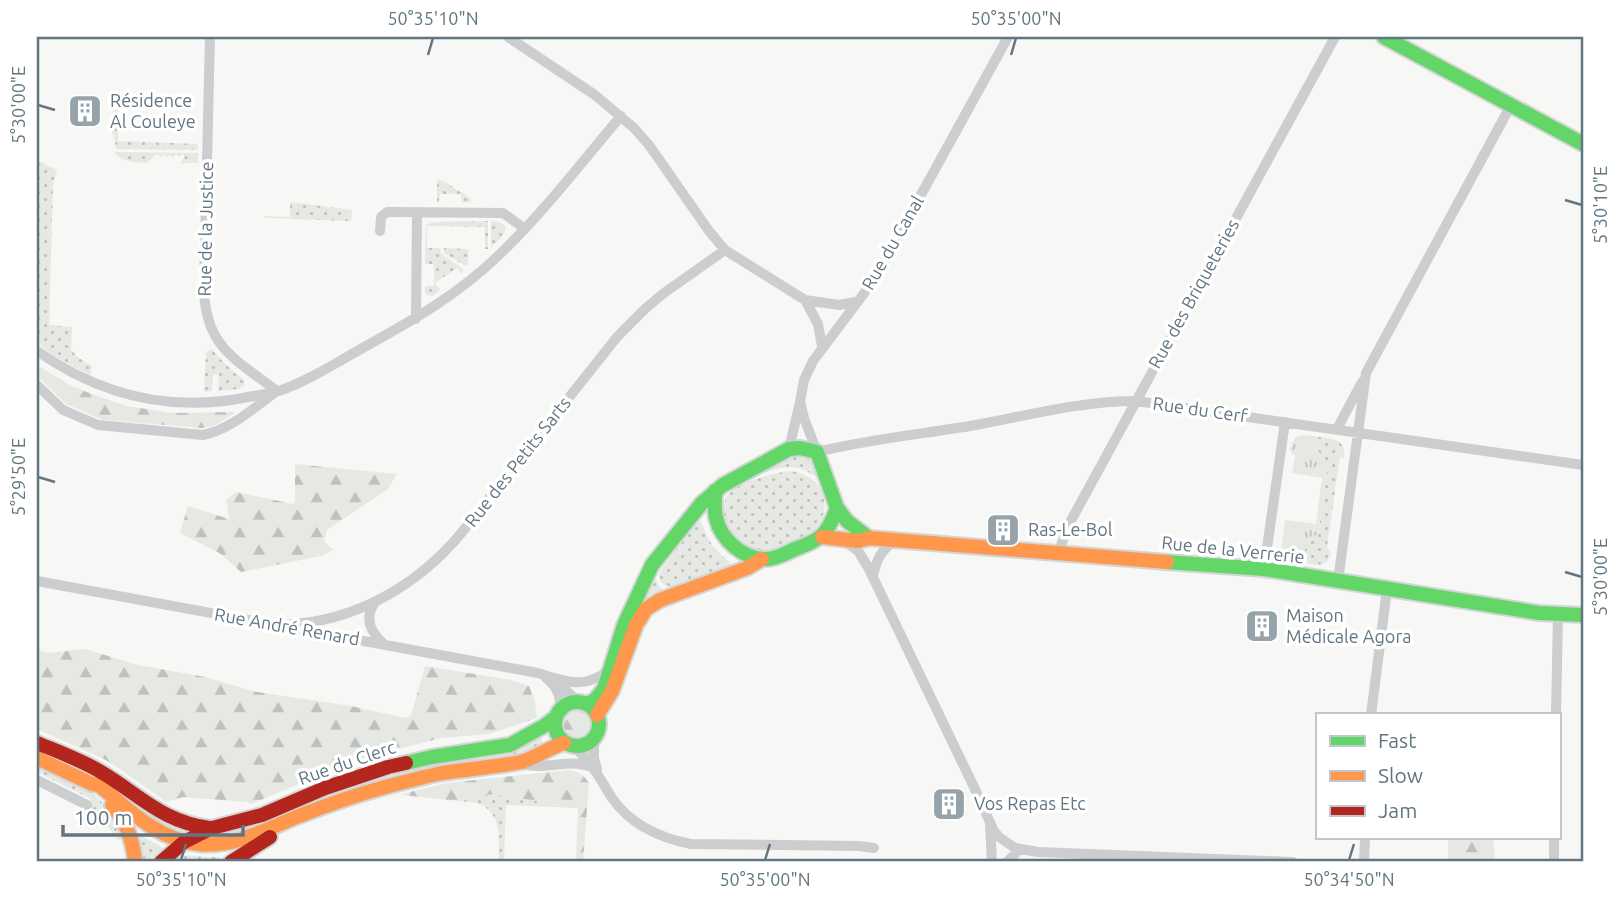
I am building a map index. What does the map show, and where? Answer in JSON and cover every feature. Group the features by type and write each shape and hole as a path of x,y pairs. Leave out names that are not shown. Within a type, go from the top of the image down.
{"street":[{"name":"Rue de la Justice","path":"210,37 205,312 209,326 226,352 277,391"},
{"path":"508,37 595,95 621,116 649,145 725,250 805,300 856,303"},
{"name":"Rue du Canal","path":"789,450 804,380 813,361 874,279 1008,37"},
{"name":"Rue des Briqueteries","path":"1058,554 1069,526 1335,37"},
{"path":"1384,37 1583,144"},
{"path":"1337,429 1511,105"},
{"path":"37,385 62,410 98,425 203,435 213,433 277,391 313,375 416,319 468,283 525,229 621,116"},
{"path":"380,232 381,217 387,212 503,212 525,229"},
{"path":"416,319 417,212"},
{"name":"Rue des Petits Sarts","path":"284,625 338,617 373,604 434,562 452,545 632,322 664,293 725,250"},
{"path":"805,300 818,324 822,346"},
{"path":"37,351 84,380 139,398 210,402 277,391"},
{"path":"1338,580 1366,373"},
{"name":"Rue du Cerf","path":"817,452 1102,403 1136,401 1583,464"},
{"path":"800,402 837,509 848,522 881,542"},
{"path":"1264,569 1285,422"},
{"path":"597,715 611,691 625,638 652,565 702,503 736,477 789,450 800,448 817,452"},
{"path":"715,491 716,519 723,535 738,550 762,559 771,559 822,537 831,526 837,509"},
{"name":"Rue de la Verrerie","path":"822,537 1264,569 1558,614 1583,615"},
{"path":"843,540 864,559 989,822 1006,843 1038,852 1293,862"},
{"path":"864,559 864,550 881,542"},
{"path":"873,576 881,542"},
{"path":"558,713 570,703 582,703 601,694 625,638 651,605 747,568 762,559"},
{"name":"Rue André Renard","path":"37,581 585,683 610,669"},
{"path":"1371,713 1387,589"},
{"path":"373,604 369,615 371,628 386,645"},
{"path":"1556,713 1558,614"},
{"path":"538,673 553,684 559,695 556,730 568,744 584,755 628,816 657,834 679,842 874,848"},
{"name":"Rue André Renard","path":"555,678 582,703"},
{"path":"582,703 593,709 597,715 599,727 594,739 595,771"},
{"name":"Rue du Clerc","path":"184,842 212,828 262,815 325,788 388,767 510,745 544,726 558,713"},
{"path":"568,744 584,746 594,739"},
{"path":"37,743 99,770 168,818 195,827 212,828"},
{"name":"Rue du Clerc","path":"184,842 231,842 264,832 299,816 418,778 534,759 549,748 568,744"},
{"path":"37,758 99,785 156,830 184,842 161,862"},
{"path":"519,762 535,766 580,763 595,771"},
{"path":"37,780 88,805"},
{"path":"92,784 95,790 123,815 135,862"},
{"name":"Rue du Clerc","path":"231,862 292,825 299,816"},
{"path":"989,822 992,862"},
{"path":"1364,862 1365,839"},
{"path":"1554,839 1554,862"},
{"path":"1007,862 1020,849"}],"green space":[{"path":"117,95 118,141 198,144 198,150 116,149 112,135 113,108"},
{"path":"114,152 198,153 198,163 180,163 185,157 183,154 179,157 176,154 167,157 164,154 161,157 157,154 147,163 133,162"},
{"path":"37,160 57,170 53,186 49,325 72,327 71,350 92,366 90,375 54,356 37,343"},
{"path":"437,179 470,198 471,202 462,203 461,194 440,194 437,203"},
{"path":"290,202 352,210 351,221 264,218 290,217"},
{"path":"488,221 488,249 485,249 485,227 427,226 427,248 440,248 441,254 463,269 462,274 457,268 435,283 440,290 433,296 427,295 425,286 434,286 434,264 425,264 427,224"},
{"path":"491,221 499,222 506,228 503,236 491,248"},
{"path":"444,248 468,249 468,266 444,253"},
{"path":"212,349 243,379 244,386 218,391 219,375 213,374 212,391 204,392 206,352"},
{"path":"37,365 70,385 127,406 172,413 236,412 214,426 202,428 103,420 66,404 38,377"},
{"path":"1303,435 1314,436 1318,451 1328,465 1318,536 1310,537 1303,555 1309,564 1284,559 1277,546 1281,550 1285,520 1316,524 1322,478 1292,473 1295,456 1290,451 1291,445 1295,438"},
{"path":"1314,436 1336,440 1344,452 1344,459 1340,456 1327,547 1331,553 1326,562 1317,565 1309,564 1303,555 1311,535 1318,535 1328,466 1318,451"},
{"path":"799,454 813,464 821,481 803,470 787,467 751,477 787,456"},
{"path":"295,464 397,474 388,489 327,530 324,541 333,550 321,556 241,572 221,554 180,533 188,506 229,519 226,500 236,492 293,504"},
{"path":"790,471 807,476 817,483 823,493 824,511 817,527 808,536 773,550 762,550 745,544 726,523 724,505 727,496 746,483"},
{"path":"700,521 712,545 730,565 673,587 664,585 660,580 660,571"},
{"path":"654,576 659,586 666,591 627,625"},
{"path":"37,649 47,653 85,649 138,665 205,677 257,692 351,706 406,718 411,715 425,666 511,680 529,686 537,718 489,734 441,738 368,757 251,804 183,797 166,802 104,759 37,729"},
{"path":"577,708 589,713 594,725 589,737 577,742 565,737 560,725 565,713"},
{"path":"539,734 545,747 527,757 512,754 485,758 511,752"},
{"path":"37,766 78,785 101,801 110,811 123,839 118,840 106,824 86,812 91,799 37,772"},
{"path":"569,770 580,774 589,783 583,862 576,862 578,808 495,794 472,796 458,801 401,795 448,783"},
{"path":"495,794 579,808 506,805 504,859 499,859 497,826 491,812 476,803 458,801 472,796"},
{"path":"137,833 163,848 148,862 141,862"},
{"path":"1448,839 1493,839 1495,862 1448,862"},
{"path":"182,855 221,857 213,862 174,862"}],"traffic: fast":[{"path":"1384,37 1583,144"},
{"path":"587,704 595,700 604,689 624,625 652,565 702,503 723,485 789,449 800,448 817,452 837,508 847,521 869,538"},
{"path":"715,491 716,518 723,534 742,552 758,558 777,557 816,540 829,526 837,508"},
{"path":"1167,562 1264,569 1539,613 1583,615"},
{"path":"577,702 593,708 599,724 593,740 577,746 561,740 555,724 561,708 577,702"},
{"path":"406,763 510,745 556,717"}],"traffic: slow":[{"path":"822,537 858,541 869,538 1167,562"},
{"path":"597,715 612,691 636,625 646,609 660,600 747,568 762,559"},
{"path":"37,758 99,785 157,830 183,841 211,844 250,836 374,790 442,773 521,762 564,743"},
{"path":"112,805 128,832 135,862"}],"traffic: jam":[{"path":"37,743 93,768 165,814 193,825 210,828"},
{"path":"161,862 184,842 212,828 262,815 325,788 406,763"},
{"path":"231,862 270,837"}],"place":[{"name":"Résidence Al Couleye","path":"85,111"},
{"name":"Ras-Le-Bol","path":"1003,530"},
{"name":"Maison Médicale Agora","path":"1262,626"},
{"name":"Vos Repas Etc","path":"949,804"}]}
